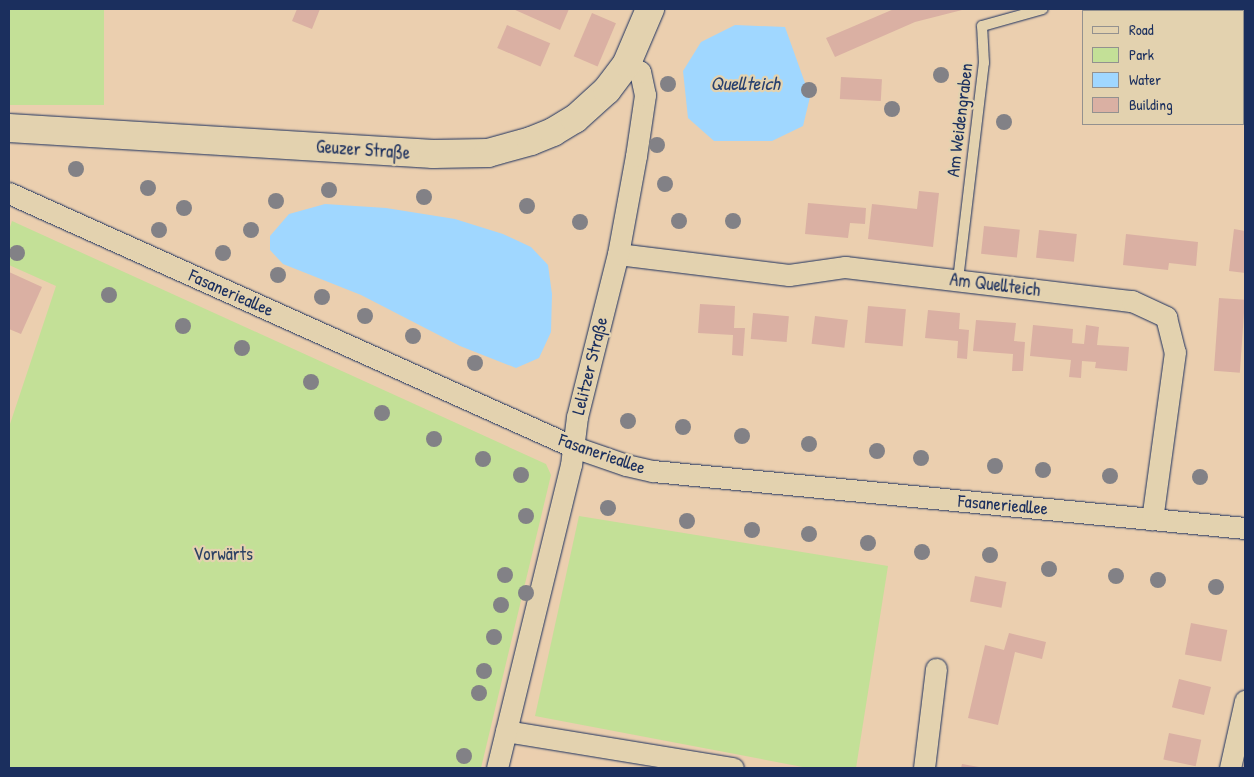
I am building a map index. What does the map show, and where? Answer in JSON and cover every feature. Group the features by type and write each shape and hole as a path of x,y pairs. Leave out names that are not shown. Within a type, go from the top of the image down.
{"main road":[{"name":"Geuzer Straße","path":"9,128 433,154 488,153 531,142 575,119 607,90 627,63 646,10"}],"street":[{"name":"Lelitzer Straße","path":"497,768 574,447 577,417 618,254 644,110 640,72 627,63"},
{"name":"Fasanerieallee","path":"9,193 574,447 626,466 653,471 1245,528"},
{"name":"Am Quellteich","path":"618,254 789,275 845,268 1132,300 1166,317 1175,352 1152,519"},
{"path":"924,768 936,669"},
{"path":"1230,768 1245,701"},
{"path":"506,731 733,768"}],"lane":[{"name":"Am Weidengraben","path":"958,280 984,63 982,26 1043,9"}],"green space":[{"path":"9,9 104,9 104,105 9,105"},
{"name":"Vorwärts","path":"12,221 546,464 551,475 481,768 9,768 9,427 56,286 9,265 9,230"},
{"path":"579,516 888,566 856,768 808,768 535,716"}],"water":[{"name":"Quellteich","path":"735,25 785,27 810,97 803,126 772,141 714,141 688,118 683,71 701,42"},
{"path":"325,204 386,208 455,219 503,234 531,247 548,265 552,294 551,332 539,358 516,368 460,346 361,295 283,264 270,250 270,236 289,214"}],"building":[{"path":"297,9 320,9 312,29 292,21"},
{"path":"513,9 569,9 560,30"},
{"path":"894,9 966,9 915,22 835,57 826,38"},
{"path":"592,13 616,23 598,66 574,56"},
{"path":"507,25 550,43 540,66 497,48"},
{"path":"841,77 882,79 881,101 840,99"},
{"path":"919,191 939,193 933,247 868,239 872,204 917,209"},
{"path":"808,203 866,208 865,224 850,223 848,238 805,234"},
{"path":"984,226 1020,230 1017,258 981,254"},
{"path":"1234,229 1245,231 1245,273 1229,271"},
{"path":"1039,230 1077,234 1074,262 1036,258"},
{"path":"1126,234 1198,242 1196,266 1169,263 1168,270 1123,265"},
{"path":"9,272 42,287 21,334 9,329"},
{"path":"1219,298 1245,300 1240,373 1214,371"},
{"path":"700,304 735,306 734,328 745,328 743,356 732,355 733,335 698,333"},
{"path":"868,306 906,309 903,346 865,343"},
{"path":"928,310 960,313 959,329 969,330 967,359 957,358 958,341 925,338"},
{"path":"753,313 789,316 787,342 751,339"},
{"path":"815,316 848,320 844,348 812,344"},
{"path":"976,320 1016,323 1014,341 1025,342 1023,371 1012,371 1013,354 973,351"},
{"path":"1033,325 1073,329 1072,343 1084,344 1086,325 1099,327 1097,345 1129,347 1127,371 1095,368 1096,362 1082,361 1081,378 1069,377 1071,360 1030,356"},
{"path":"975,576 1006,582 1001,608 970,602"},
{"path":"1191,623 1227,630 1221,661 1185,654"},
{"path":"1009,633 1046,642 1042,659 1015,652 998,725 968,718 985,645 1004,650"},
{"path":"1179,679 1211,687 1204,715 1172,707"},
{"path":"1169,733 1201,740 1196,766 1163,759"},
{"path":"962,764 979,767 961,768"}]}
